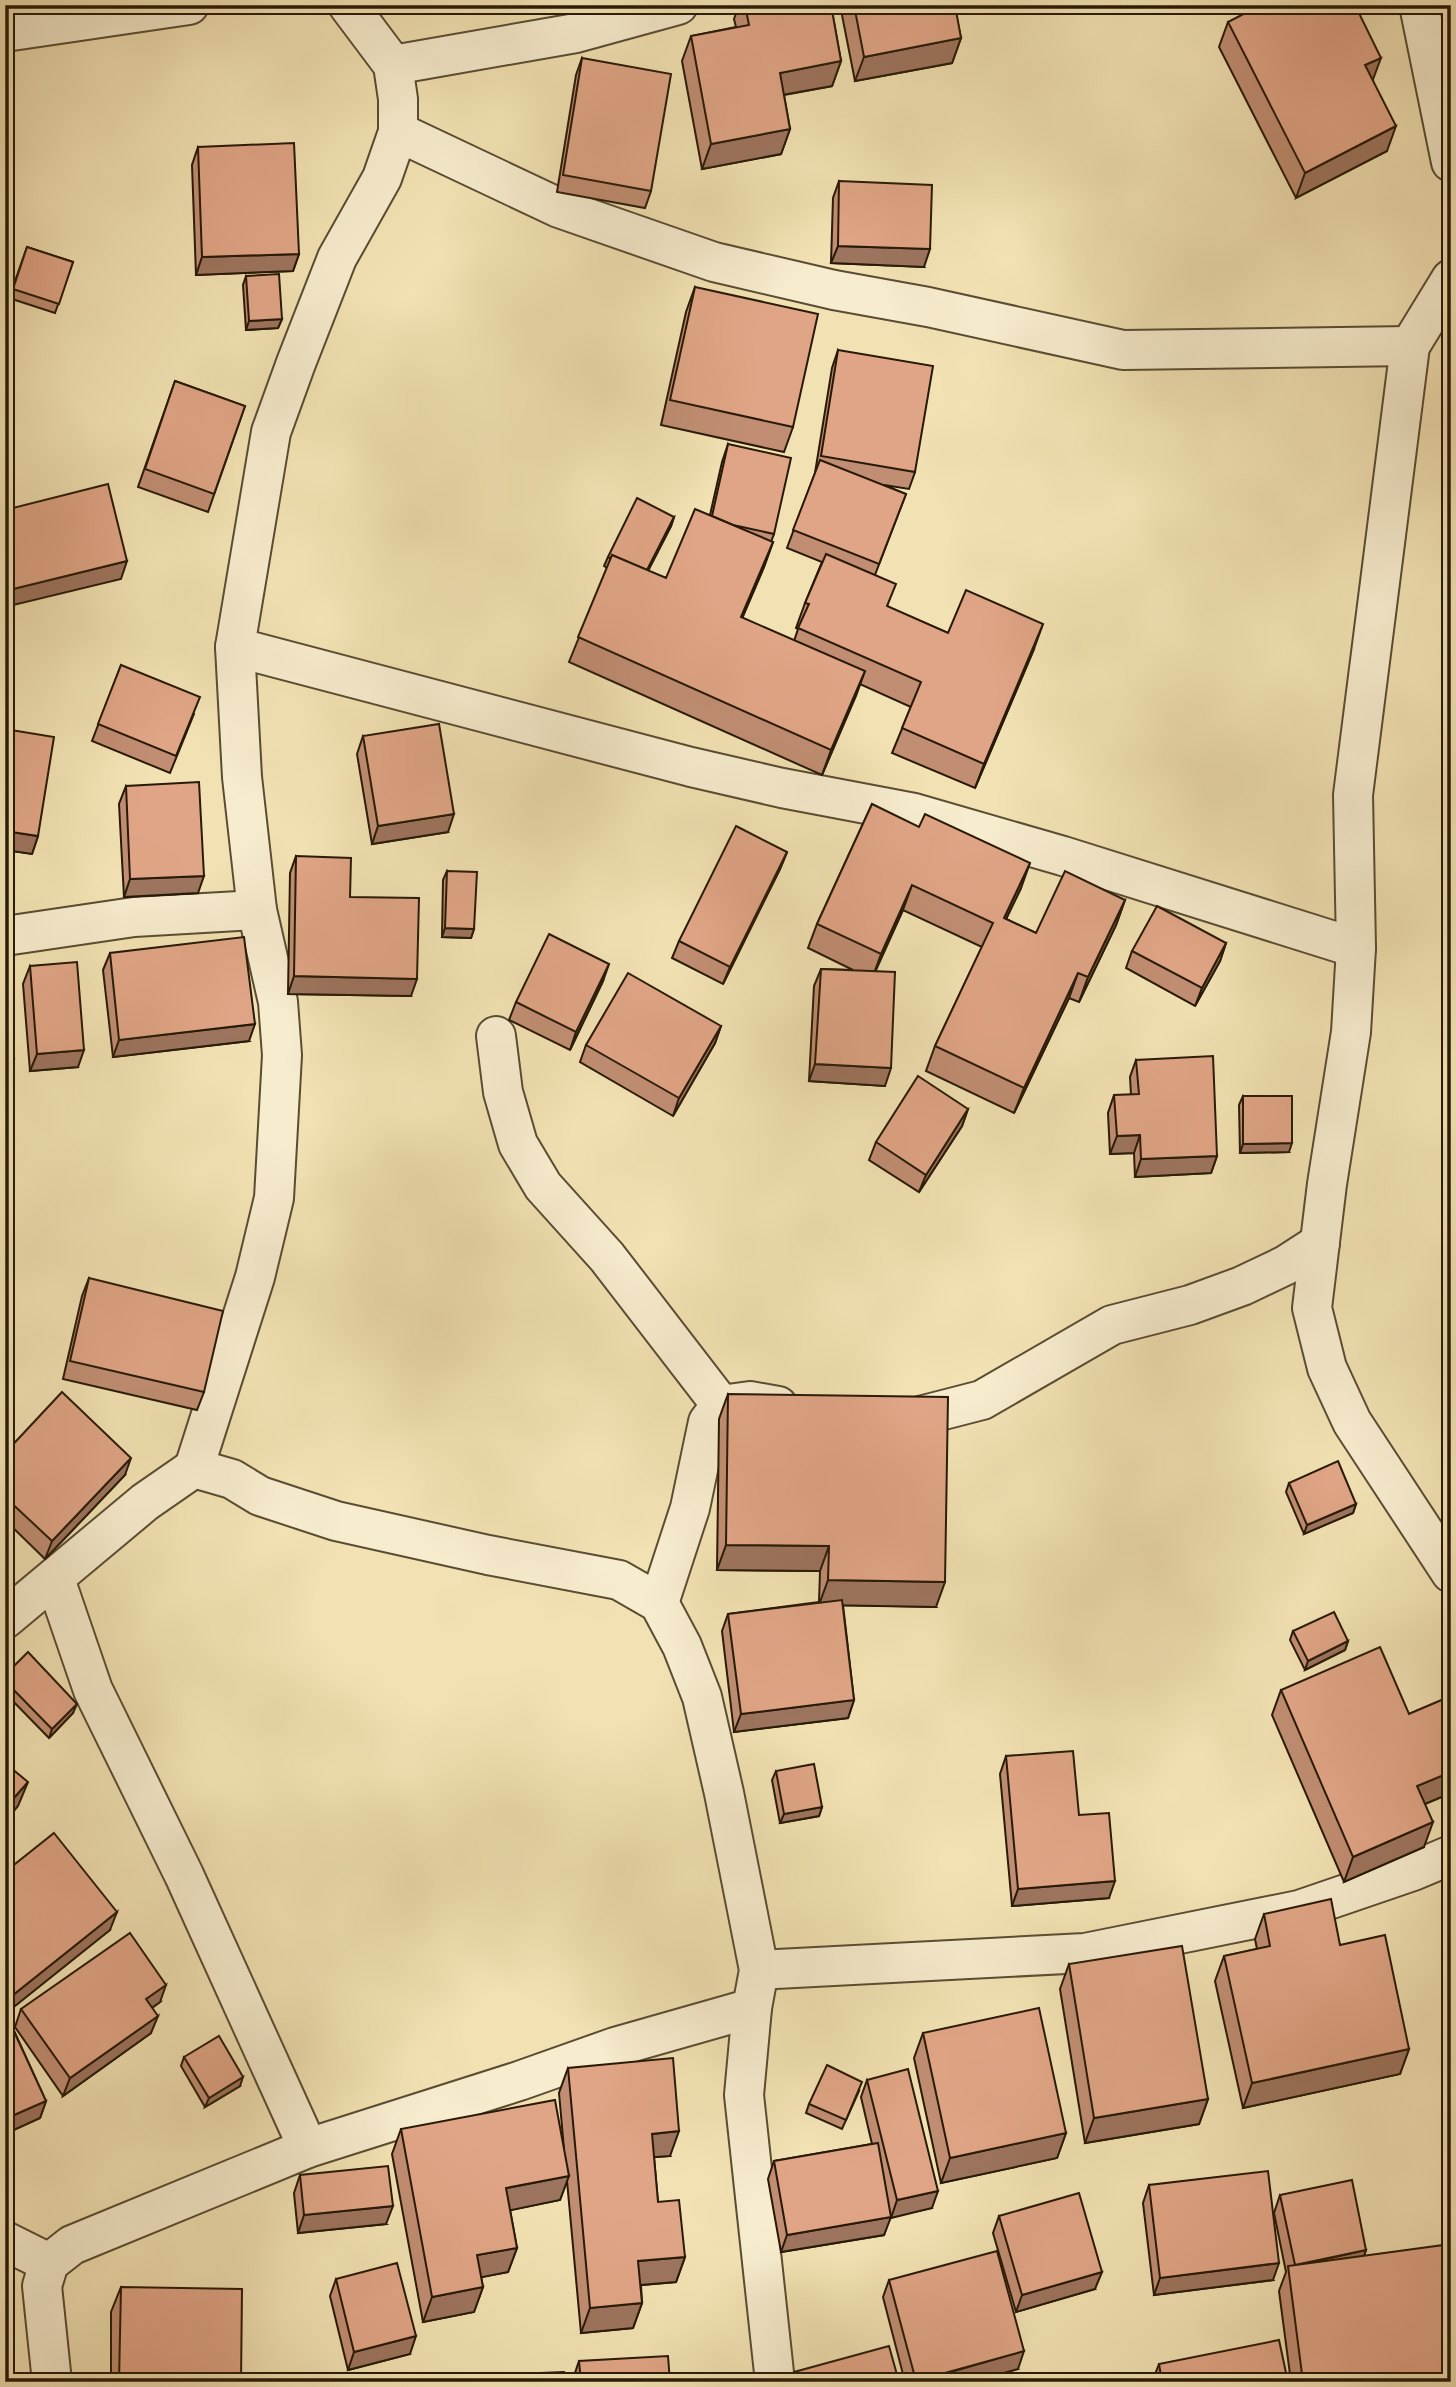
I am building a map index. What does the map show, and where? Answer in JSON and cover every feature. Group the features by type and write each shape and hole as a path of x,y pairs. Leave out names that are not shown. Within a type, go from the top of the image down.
{"street":[{"path":"5,32 189,5"},
{"path":"5,1619 145,1503 194,1468 255,1277 274,1198 282,1055 278,1002 257,910 243,777 235,647 271,432 337,258 382,178 398,132 398,99 393,65 348,5"},
{"path":"393,65 576,33 678,5"},
{"path":"1419,5 1451,162"},
{"path":"398,132 559,208 714,262 834,290 928,307 1123,350 1410,346"},
{"path":"1451,279 1410,346 1353,795 1356,948 1351,1032 1327,1184 1312,1308 1327,1368 1352,1422 1451,1573"},
{"path":"235,647 691,767 782,788 914,813 1063,856 1356,948"},
{"path":"5,936 134,917 257,910"},
{"path":"496,1036 503,1092 518,1144 543,1186 607,1257 720,1405"},
{"path":"868,1416 916,1417 982,1400 1112,1325 1190,1305 1242,1286 1286,1265 1320,1243"},
{"path":"659,1603 690,1508 708,1422 720,1405 750,1401 818,1413"},
{"path":"194,1468 232,1479 260,1496 336,1521 488,1555 619,1580 659,1603 682,1646 702,1697 759,1970 751,2008 744,2095 775,2382"},
{"path":"55,1579 93,1690 184,1875 308,2148"},
{"path":"759,1970 1085,1952 1299,1910 1413,1871 1451,1855"},
{"path":"52,2382 42,2286 49,2263 72,2245 308,2148 519,2081 615,2047 751,2008"},
{"path":"5,2241 49,2263"}],"building":[{"path":"745,5 831,5 841,61 780,73 790,129 711,144 691,36 749,25"},
{"path":"854,5 955,5 961,38 864,57"},
{"path":"1261,5 1355,5 1381,58 1365,65 1396,126 1305,173 1228,22"},
{"path":"582,58 671,74 651,191 563,175"},
{"path":"294,143 299,254 202,257 198,147"},
{"path":"839,181 932,185 930,249 838,246"},
{"path":"27,247 73,262 59,304 13,289"},
{"path":"279,274 282,319 249,321 246,276"},
{"path":"695,287 818,314 793,427 670,400"},
{"path":"838,350 933,366 915,472 821,456"},
{"path":"175,381 245,406 214,494 145,469"},
{"path":"728,444 791,458 774,534 733,525 712,516"},
{"path":"820,460 906,494 879,564 793,530"},
{"path":"108,484 127,561 5,591 5,510"},
{"path":"637,498 674,517 647,570 612,555 611,559 608,557"},
{"path":"695,509 773,542 741,617 865,671 831,750 578,637 612,555 666,578"},
{"path":"826,554 896,584 887,606 948,633 966,590 1043,624 984,764 902,728 921,682 798,628 809,604 805,603"},
{"path":"121,665 200,697 176,756 98,724"},
{"path":"439,724 454,814 378,826 363,736"},
{"path":"11,730 54,737 38,836 5,831 5,769"},
{"path":"199,782 204,876 130,879 126,786"},
{"path":"872,804 919,827 925,814 1030,863 1004,918 1036,933 1065,871 1125,900 1088,977 1078,973 1024,1088 935,1046 993,923 912,885 881,954 817,924"},
{"path":"736,826 787,852 730,967 679,941"},
{"path":"296,856 351,858 350,897 419,898 417,979 294,976"},
{"path":"447,871 477,872 474,929 445,928"},
{"path":"1157,906 1226,943 1202,988 1132,951"},
{"path":"549,934 609,964 576,1032 516,1002"},
{"path":"244,937 255,1024 119,1040 110,953"},
{"path":"7,960 14,1059 5,1059"},
{"path":"77,962 84,1050 37,1054 30,966"},
{"path":"821,969 895,972 891,1068 815,1064"},
{"path":"628,973 721,1026 679,1098 586,1045"},
{"path":"1213,1056 1217,1156 1141,1159 1140,1135 1117,1136 1114,1095 1139,1094 1136,1060"},
{"path":"918,1076 968,1109 926,1175 876,1142"},
{"path":"1243,1096 1292,1096 1292,1143 1243,1144"},
{"path":"89,1278 223,1311 204,1392 70,1361"},
{"path":"62,1392 131,1458 52,1541 5,1497 5,1453"},
{"path":"728,1394 948,1397 945,1582 828,1580 829,1546 726,1545"},
{"path":"1338,1461 1356,1504 1307,1525 1289,1483"},
{"path":"842,1600 854,1700 741,1714 728,1614"},
{"path":"1334,1612 1348,1641 1308,1661 1293,1631"},
{"path":"1380,1647 1409,1714 1451,1696 1451,1772 1417,1786 1433,1822 1353,1857 1281,1690"},
{"path":"28,1652 77,1704 52,1729 5,1681 5,1675"},
{"path":"1073,1751 1079,1815 1109,1813 1115,1881 1018,1889 1006,1756"},
{"path":"5,1763 28,1782 5,1808"},
{"path":"814,1764 822,1807 784,1814 776,1771"},
{"path":"54,1833 117,1912 8,1999 5,1995 5,1872"},
{"path":"1331,1899 1340,1945 1385,1935 1409,2049 1252,2083 1224,1956 1270,1946 1264,1914"},
{"path":"130,1933 166,1985 146,1999 158,2016 70,2078 21,2009"},
{"path":"1182,1946 1208,2099 1094,2118 1069,1964"},
{"path":"1039,2008 1066,2133 950,2158 923,2033"},
{"path":"5,2012 46,2101 5,2119"},
{"path":"219,2036 243,2077 209,2098 184,2057"},
{"path":"673,2058 679,2131 652,2134 658,2202 679,2200 685,2257 638,2261 642,2303 590,2308 568,2068"},
{"path":"827,2065 862,2082 846,2120 809,2104"},
{"path":"908,2069 938,2191 897,2200 867,2080"},
{"path":"555,2100 569,2176 506,2188 517,2248 477,2255 483,2287 432,2297 401,2129"},
{"path":"878,2143 891,2217 787,2235 774,2161"},
{"path":"388,2166 393,2206 304,2215 300,2175"},
{"path":"1268,2171 1279,2263 1160,2278 1149,2185"},
{"path":"1352,2180 1366,2250 1295,2265 1280,2195"},
{"path":"1079,2193 1102,2272 1022,2295 999,2216"},
{"path":"1451,2244 1451,2382 1303,2382 1288,2266"},
{"path":"997,2251 1024,2351 916,2381 889,2280"},
{"path":"397,2263 416,2336 354,2352 336,2279"},
{"path":"121,2287 242,2289 241,2382 119,2382"},
{"path":"1279,2340 1288,2382 1162,2382 1159,2364"},
{"path":"889,2346 899,2382 797,2382 794,2372"},
{"path":"668,2356 670,2382 581,2382 579,2361"},
{"path":"564,2372 564,2382 418,2382 417,2378"},
{"path":"347,2377 348,2382 315,2382"}]}
